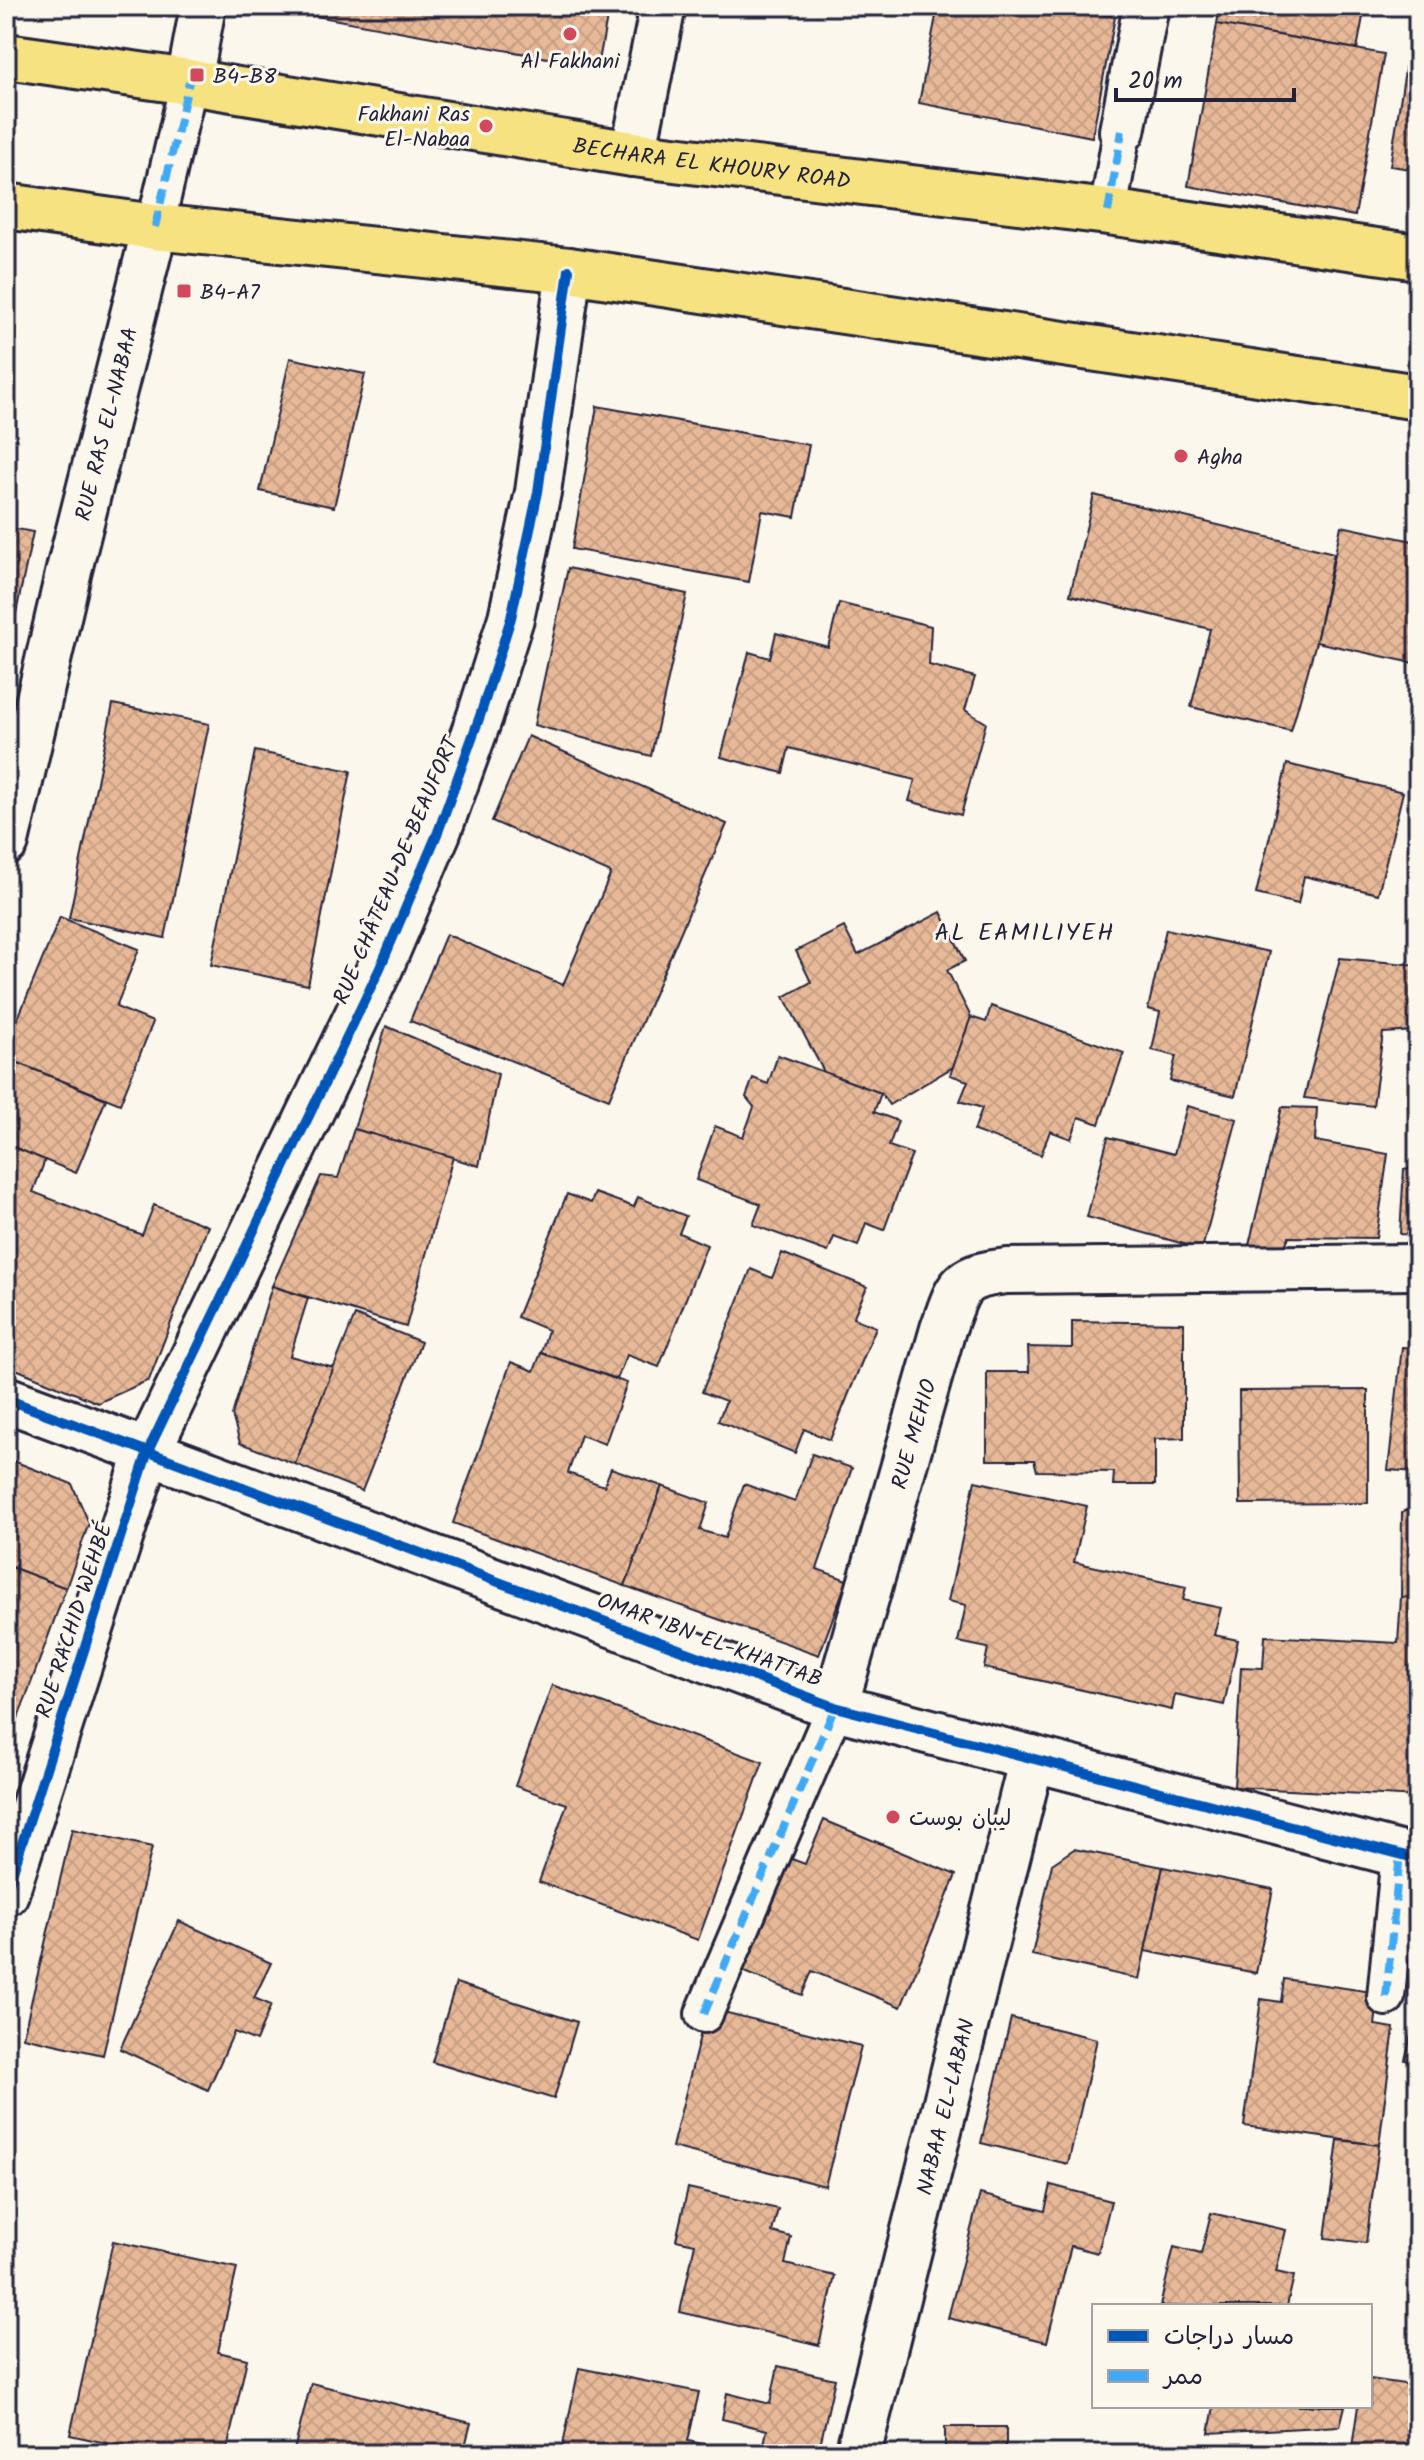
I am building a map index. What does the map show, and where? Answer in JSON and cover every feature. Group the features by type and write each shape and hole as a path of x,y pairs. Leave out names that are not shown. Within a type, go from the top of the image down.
{"main road":[{"name":"BECHARA EL KHOURY ROAD","path":"6,56 189,82 633,154 1108,212 1418,257"},
{"path":"6,206 155,227 569,270 1418,397"}],"street":[{"name":"RUE RAS EL-NABAA","path":"6,842 69,570 155,227 189,82 203,6"},
{"path":"633,154 663,6"},
{"path":"1108,212 1146,6"},
{"name":"RUE CHÂTEAU DE BEAUFORT","path":"148,1451 380,968 438,832 480,716 511,618 538,492 569,270"},
{"name":"RUE MEHIO","path":"704,2014 835,1707 943,1329 958,1289 969,1279 1007,1271 1418,1267"},
{"name":"OMAR IBN EL-KHATTAB","path":"6,1399 835,1707 1409,1857"},
{"name":"RUE RACHID WEHBÉ","path":"6,1893 148,1451"},
{"name":"NABAA EL-LABAN","path":"858,2454 1032,1758"},
{"path":"1386,1997 1409,1857"}],"building":[{"path":"289,6 609,6 598,67 288,11"},
{"path":"938,6 1060,6 1115,17 1092,137 919,103"},
{"path":"1220,6 1365,6 1357,49 1217,24"},
{"path":"1415,6 1418,6 1418,170 1390,166"},
{"path":"1217,24 1384,54 1355,216 1188,186"},
{"path":"290,358 365,374 334,507 260,491"},
{"path":"597,406 809,445 795,517 762,511 749,582 572,549"},
{"path":"1094,495 1334,553 1316,642 1291,731 1191,707 1210,629 1070,595"},
{"path":"1341,526 1418,542 1418,664 1316,642"},
{"path":"6,527 33,532 6,661"},
{"path":"568,568 687,594 651,756 534,725"},
{"path":"839,603 931,626 929,665 975,677 965,710 986,723 961,815 909,801 915,780 789,748 783,773 721,757 749,652 770,658 776,633 828,647"},
{"path":"113,704 209,724 165,938 69,918"},
{"path":"528,736 727,824 609,1099 410,1021 446,934 563,985 611,873 492,821"},
{"path":"255,751 351,771 308,985 211,965"},
{"path":"1287,764 1403,792 1378,894 1304,876 1298,904 1256,894"},
{"path":"941,912 965,961 947,970 971,1017 953,1067 889,1105 881,1093 824,1072 784,997 811,982 796,951 844,927 858,955"},
{"path":"60,917 139,949 116,1007 153,1022 120,1104 6,1058 6,1047"},
{"path":"1166,929 1269,952 1235,1096 1170,1081 1176,1056 1152,1050 1160,1012 1148,1009"},
{"path":"1340,958 1418,965 1418,1031 1383,1033 1373,1106 1304,1098"},
{"path":"991,1006 1124,1053 1099,1124 1079,1117 1071,1139 1050,1131 1041,1155 974,1131 982,1108 960,1101 968,1081 950,1075 971,1017 986,1022"},
{"path":"386,1026 498,1074 479,1166 354,1129"},
{"path":"778,1055 881,1093 874,1112 898,1121 889,1146 912,1154 884,1230 866,1223 858,1246 834,1237 828,1252 753,1225 761,1204 696,1180 715,1126 743,1137 754,1107 746,1097 753,1078 768,1084"},
{"path":"6,1058 106,1099 76,1173 6,1144"},
{"path":"1187,1106 1237,1119 1202,1249 1087,1217 1108,1137 1174,1154"},
{"path":"1282,1107 1317,1108 1315,1141 1388,1154 1376,1238 1289,1237 1281,1255 1249,1245"},
{"path":"354,1129 453,1157 406,1327 272,1286 321,1176 338,1178"},
{"path":"6,1144 45,1160 33,1192 142,1235 154,1205 208,1226 149,1380 98,1403 6,1365"},
{"path":"1404,1169 1418,1169 1418,1235 1400,1234"},
{"path":"595,1193 634,1207 638,1197 686,1216 679,1233 707,1245 659,1367 627,1355 617,1379 541,1353 548,1330 517,1317 567,1194 591,1203"},
{"path":"782,1253 867,1287 853,1318 876,1327 830,1440 804,1429 795,1453 718,1421 726,1401 702,1392 751,1269 772,1278"},
{"path":"272,1286 308,1298 290,1356 334,1368 295,1464 240,1443 232,1415"},
{"path":"355,1315 421,1342 362,1491 295,1464"},
{"path":"1072,1321 1184,1323 1184,1438 1155,1439 1155,1485 1113,1485 1114,1472 1037,1471 1034,1460 987,1460 987,1372 1029,1372 1028,1347 1072,1348"},
{"path":"1402,1347 1418,1348 1418,1472 1388,1470"},
{"path":"541,1353 627,1383 605,1444 581,1435 568,1473 604,1486 611,1468 662,1486 625,1586 453,1523 511,1362 534,1371"},
{"path":"1368,1390 1368,1503 1240,1504 1239,1391"},
{"path":"812,1454 852,1468 817,1569 847,1580 819,1655 625,1586 662,1486 709,1503 700,1530 725,1538 744,1484 795,1502"},
{"path":"6,1458 72,1484 89,1523 66,1588 6,1565"},
{"path":"975,1481 1087,1506 1074,1562 1186,1587 1183,1600 1221,1608 1214,1635 1238,1640 1224,1705 1175,1694 1172,1710 984,1668 988,1648 958,1642 966,1605 948,1601"},
{"path":"1418,1504 1418,1598 1401,1597 1402,1512"},
{"path":"6,1565 66,1588 6,1751"},
{"path":"1401,1597 1418,1598 1418,1797 1234,1787 1241,1667 1263,1668 1265,1636 1398,1643"},
{"path":"552,1685 763,1762 698,1940 539,1882 567,1804 515,1786"},
{"path":"824,1820 956,1875 901,2007 812,1971 802,1995 735,1968 781,1855 805,1864"},
{"path":"72,1829 152,1847 103,2055 23,2037"},
{"path":"1074,1849 1163,1867 1139,1979 1032,1955 1052,1864"},
{"path":"1163,1867 1273,1889 1256,1973 1145,1951"},
{"path":"179,1921 271,1963 254,1998 271,2005 256,2041 234,2032 208,2090 120,2049"},
{"path":"1284,1979 1379,1993 1375,2025 1394,2028 1379,2145 1244,2126 1261,1999 1281,2002"},
{"path":"456,1983 577,2022 554,2099 432,2062"},
{"path":"1418,2005 1418,2063 1405,2060"},
{"path":"707,2008 861,2046 825,2186 672,2147"},
{"path":"1011,2018 1097,2039 1068,2164 981,2143"},
{"path":"1338,2140 1379,2145 1366,2243 1325,2238"},
{"path":"1051,2185 1111,2201 1098,2253 1071,2246 1047,2342 948,2318 980,2194 1045,2211"},
{"path":"688,2188 778,2209 772,2232 791,2237 785,2264 835,2276 819,2345 680,2312 695,2244 676,2240"},
{"path":"1211,2213 1286,2230 1276,2272 1294,2276 1287,2304 1160,2304 1174,2247 1201,2254"},
{"path":"1418,2231 1418,2271 1412,2270"},
{"path":"113,2241 237,2268 218,2352 247,2359 226,2454 156,2454 70,2435"},
{"path":"778,2366 835,2379 818,2454 762,2454 767,2430 722,2419 727,2393 770,2404"},
{"path":"579,2368 699,2392 688,2441 718,2447 717,2454 561,2454"},
{"path":"1372,2379 1418,2386 1418,2454 1351,2454 1358,2408 1372,2408"},
{"path":"311,2383 471,2423 463,2454 293,2454"},
{"path":"1214,2408 1344,2408 1340,2426 1209,2433"},
{"path":"945,2427 1006,2427 1006,2454 945,2454"},
{"path":"1327,2444 1327,2454 1107,2454 1107,2450"}],"marked path":[{"path":"155,227 189,82"},
{"path":"1108,212 1122,131"},
{"path":"704,2014 835,1707"},
{"path":"1386,1997 1400,1854"}],"cycle path":[{"path":"6,1893 148,1451 380,968 438,832 480,716 511,618 538,492 569,270"},
{"path":"6,1399 835,1707 1418,1859"}],"place":[{"name":"Al Fakhani","path":"570,34"},
{"name":"B4-B8","path":"197,75"},
{"name":"Fakhani Ras El-Nabaa","path":"486,126"},
{"name":"B4-A7","path":"184,291"},
{"name":"Agha","path":"1181,456"},
{"name":"ليبان بوست","path":"893,1817"}],"district":[{"name":"AL EAMILIYEH","path":"1025,932"}]}
